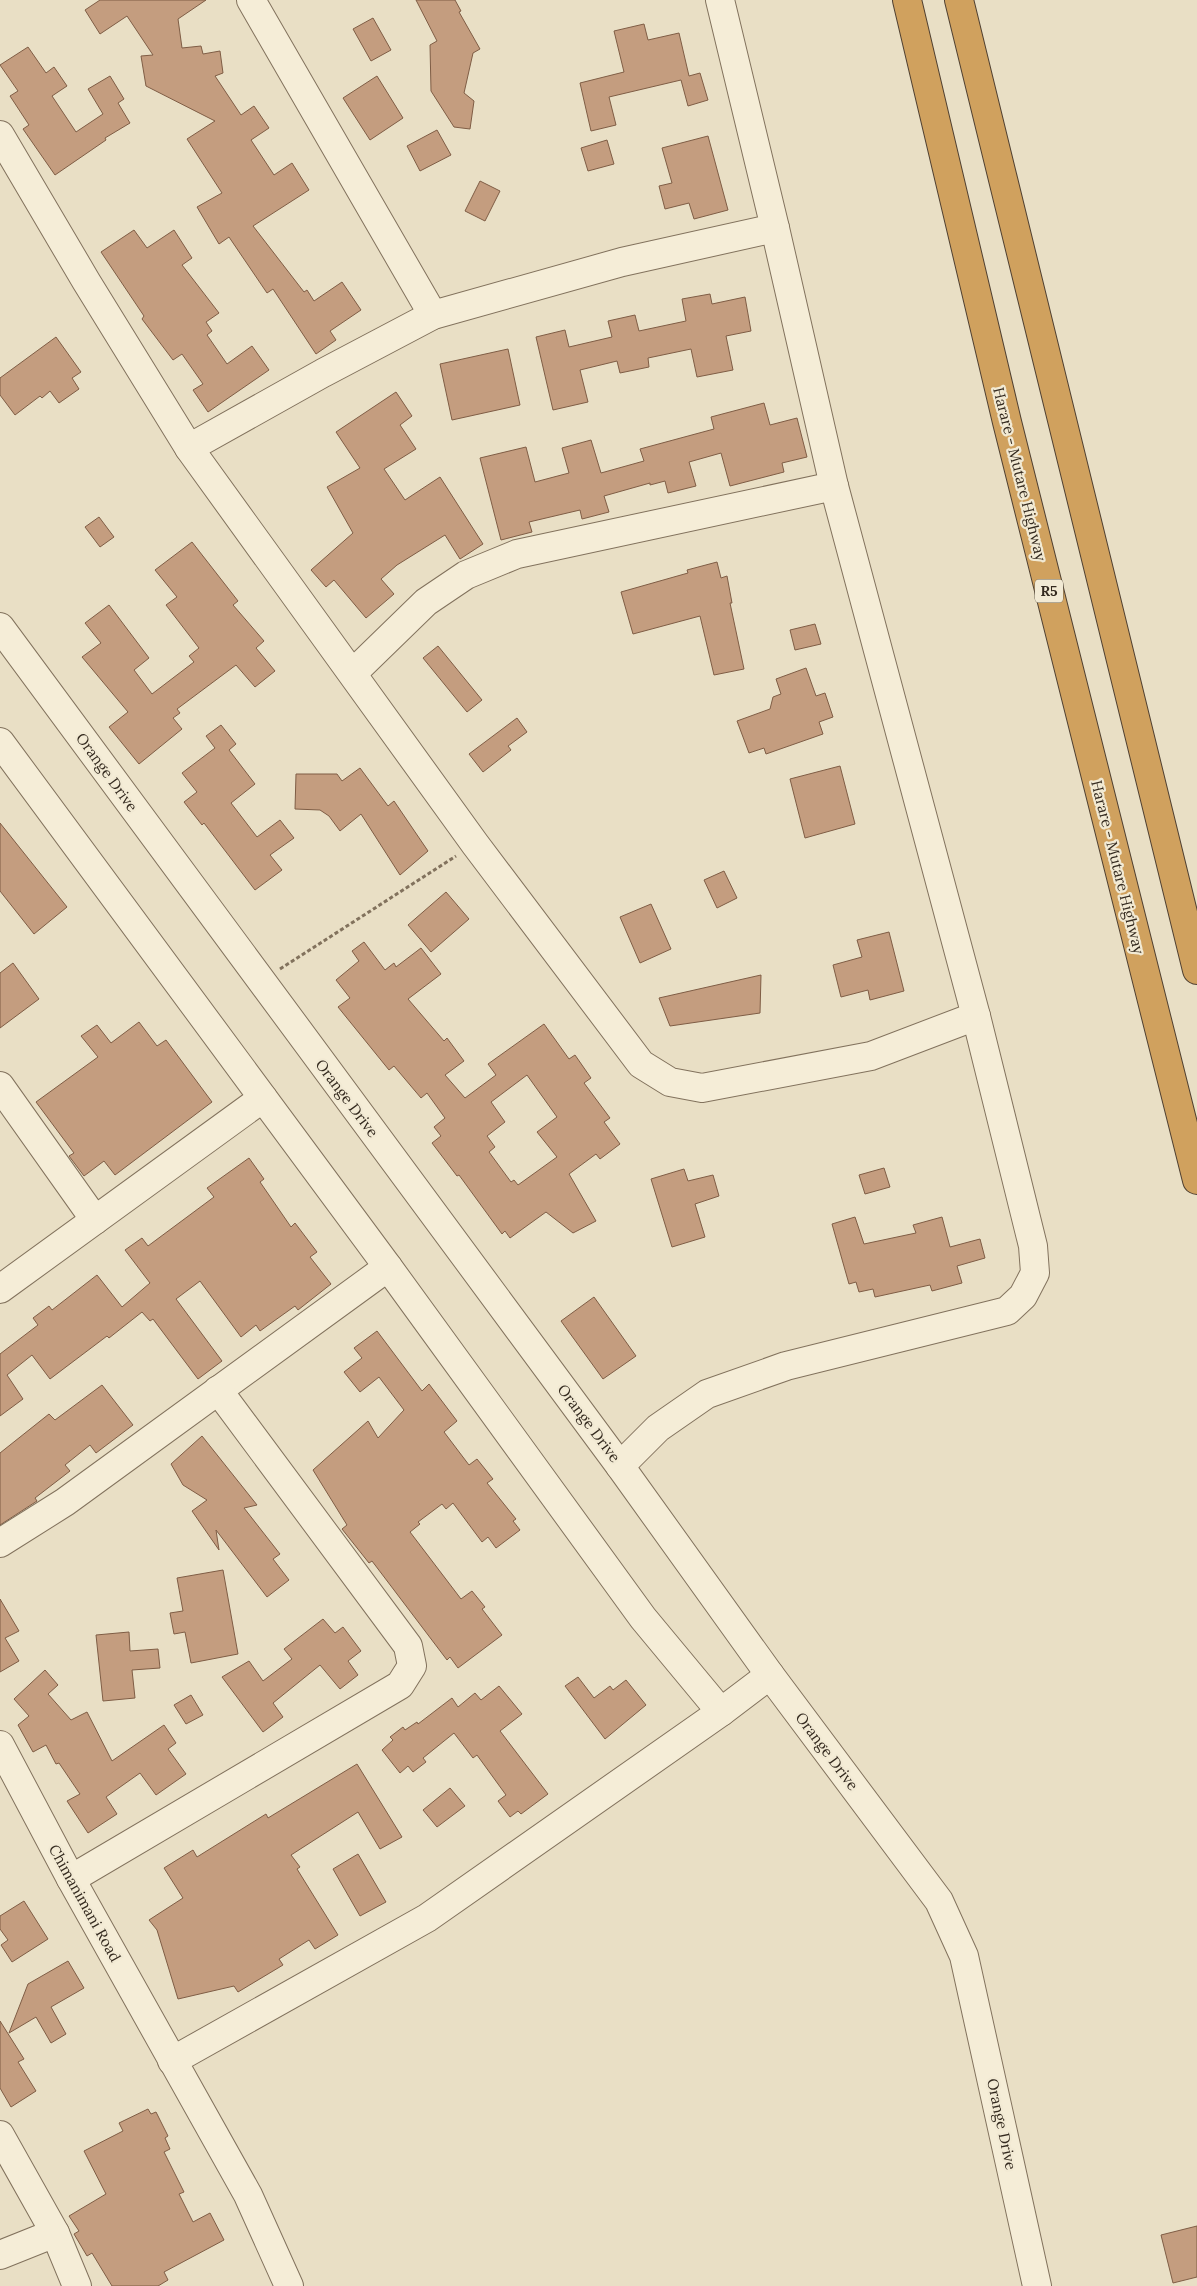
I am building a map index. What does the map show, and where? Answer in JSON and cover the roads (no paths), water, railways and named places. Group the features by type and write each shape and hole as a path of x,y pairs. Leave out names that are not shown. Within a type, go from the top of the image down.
{"highway":[{"name":"Harare - Mutare Highway","path":"907,0 1007,422 1197,1180"},
{"path":"959,0 1197,970"}],"street":[{"path":"251,0 433,316"},
{"path":"620,1466 658,1428 708,1394 786,1366 1007,1311 1023,1296 1035,1273 1033,1246 976,1016 834,486 720,0"},
{"path":"0,135 86,281 189,448 475,844 641,1064 670,1082 702,1088 872,1056 976,1016"},
{"path":"189,448 323,373 433,316 622,262 775,228"},
{"path":"353,673 426,602 466,575 517,554 834,486"},
{"name":"Orange Drive","path":"0,626 939,1901 964,1956 1037,2286"},
{"path":"2,748 388,1267 644,1618 720,1712"},
{"path":"0,1086 95,1220"},
{"path":"0,1289 263,1098"},
{"path":"0,1543 65,1502 388,1267"},
{"path":"71,1879 400,1685 412,1666 408,1646 218,1390"},
{"path":"172,2061 427,1918 720,1712 770,1674"},
{"name":"Chimanimani Road","path":"0,1745 71,1879 248,2195 289,2286"},
{"path":"0,2135 55,2233 77,2286"},
{"path":"0,2254 55,2233"}]}
